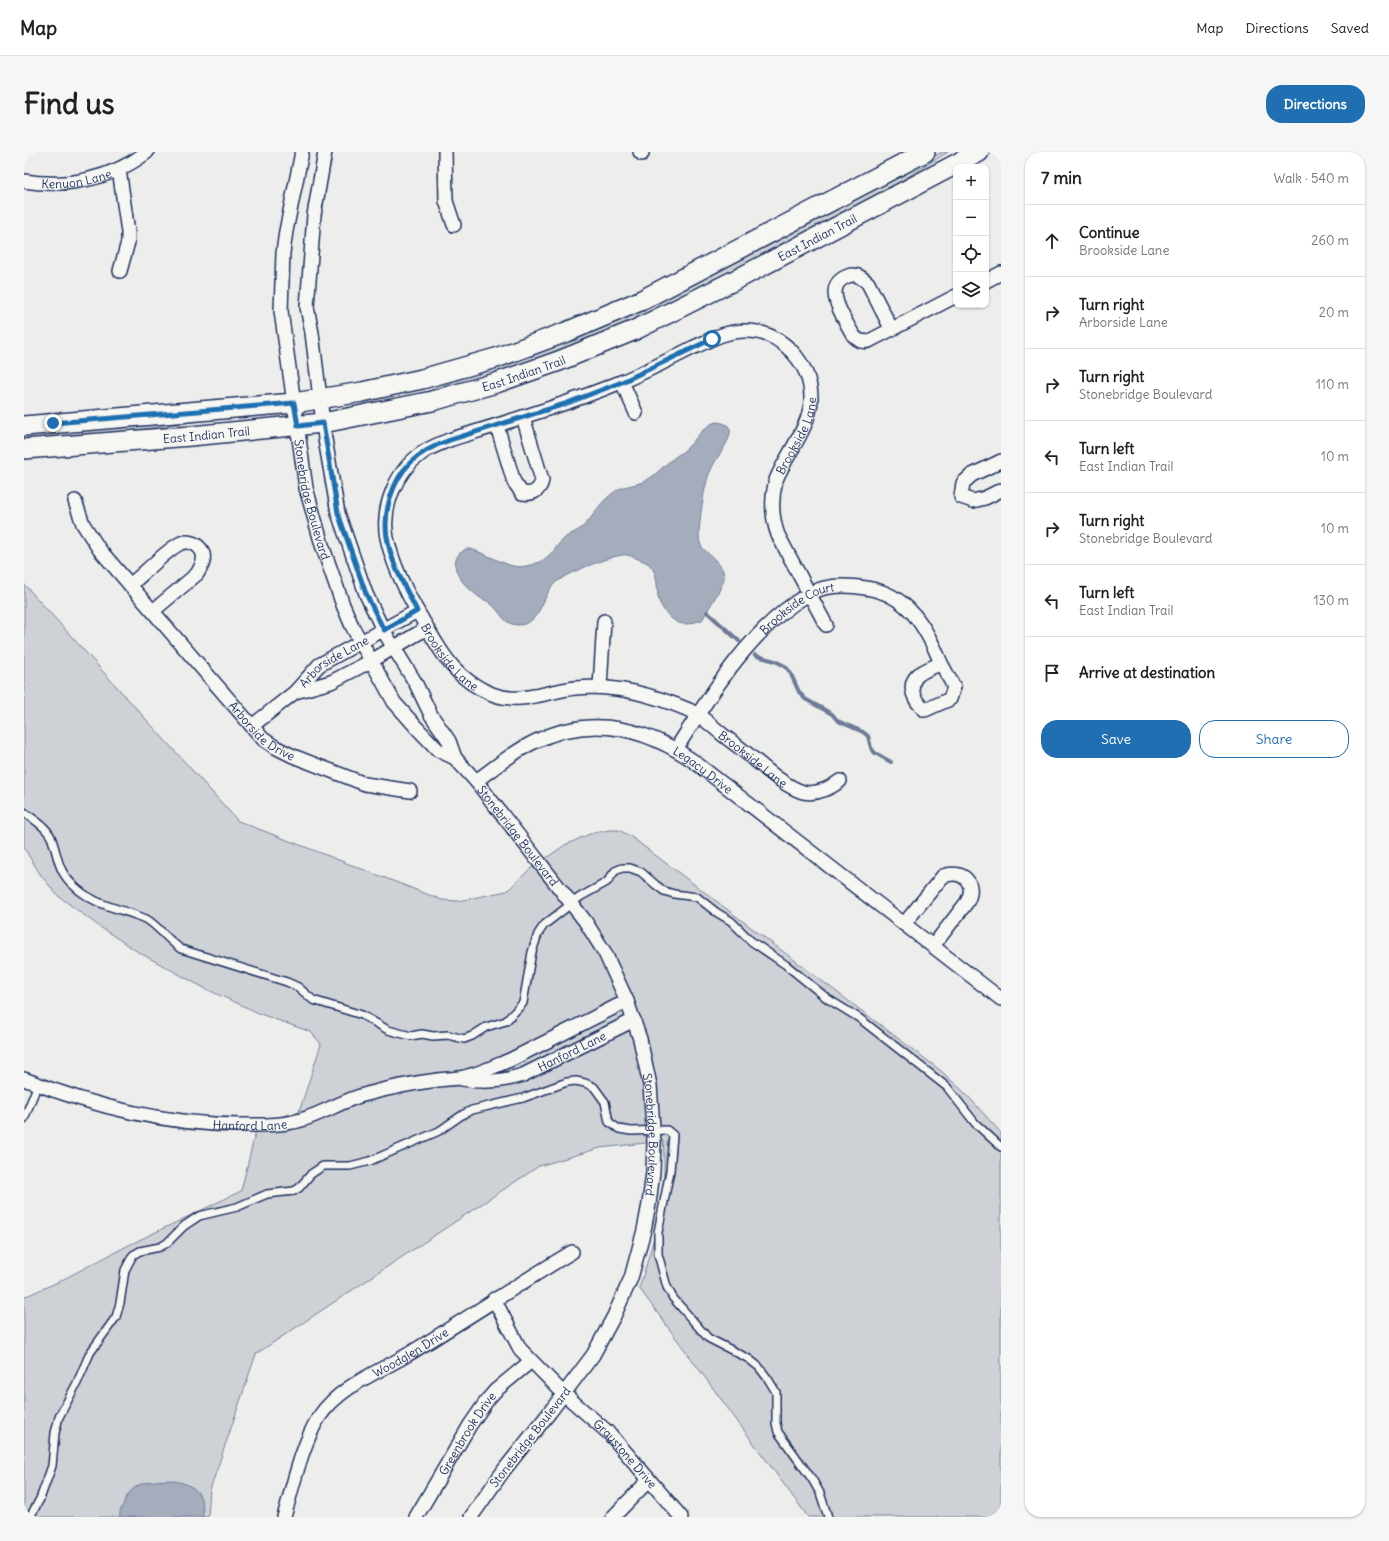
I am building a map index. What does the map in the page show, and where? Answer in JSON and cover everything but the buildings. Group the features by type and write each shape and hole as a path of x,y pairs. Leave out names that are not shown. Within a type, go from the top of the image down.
{"main road":[{"name":"East Indian Trail","path":"24,426 294,403 362,392 429,377 505,355 603,318 661,291 925,152"},
{"name":"East Indian Trail","path":"24,449 191,436 323,423 394,409 458,394 523,374 601,345 662,317 979,152"}],"street":[{"name":"Kenyon Lane","path":"24,181 39,184 60,184 103,175 119,169 147,152"},
{"name":"Stonebridge Boulevard","path":"302,152 283,253 281,311 306,488 312,514 343,605 371,661 394,702 438,750 455,758 476,781 572,904 605,953 634,1020 650,1085 654,1131 653,1172 650,1204 631,1278 603,1339 593,1355 504,1470 471,1517"},
{"name":"Stonebridge Boulevard","path":"325,152 314,214 307,307 323,423 338,513 366,594 384,630 415,682 431,715 449,741 455,758"},
{"path":"445,152 446,201 454,225"},
{"path":"119,169 128,232 128,242 120,271"},
{"path":"989,279 1001,273"},
{"path":"892,330 868,283 863,279 857,275 851,275 846,277 834,289 835,299 853,335 858,340 865,342 892,330 953,298"},
{"name":"Brookside Lane","path":"826,625 778,535 773,523 772,513 773,491 776,480 809,415 811,400 810,387 806,373 798,358 787,346 775,337 762,333 745,331 724,333 622,382 565,404 435,445 409,463 398,479 389,499 386,518 387,536 397,571 417,611 443,656 454,670 466,680 494,695 511,698 525,698 576,688 600,687 640,693 698,714 779,780 795,789 805,792 818,792 829,788 840,781"},
{"path":"622,382 636,413"},
{"path":"497,426 514,482 522,493 532,493 538,490 542,480 523,417"},
{"path":"1001,460 972,475 963,483 962,497 973,501 985,498 1001,490"},
{"name":"Arborside Drive","path":"75,501 83,524 99,550 268,743 293,756 365,784 410,790"},
{"path":"130,585 173,548 182,543 190,542 197,545 202,552 204,561 201,568 153,611"},
{"name":"Brookside Court","path":"676,749 698,714 735,662 754,639 775,619 810,593 831,586 852,585 872,588 891,596 912,611 930,638 941,663"},
{"name":"Arborside Lane","path":"252,726 295,692 319,665 417,611"},
{"path":"600,687 604,621"},
{"name":"Arborside Lane","path":"295,692 331,682 371,661 427,628"},
{"name":"Legacy Drive","path":"476,781 520,749 533,742 566,730 586,727 623,728 652,738 676,749 692,760 1001,999"},
{"path":"904,924 943,876 957,874 964,877 971,889 970,896 967,902 932,946"},
{"name":"Hanford Lane","path":"24,1079 83,1099 140,1114 201,1123 260,1125 282,1124 306,1118 366,1094 437,1080 460,1078 510,1060 627,1001"},
{"name":"Hanford Lane","path":"460,1078 476,1081 496,1082 508,1080 523,1075 634,1020"},
{"name":"Woodglen Drive","path":"284,1517 309,1436 319,1418 336,1398 350,1387 407,1355 494,1299 572,1252"},
{"path":"494,1299 520,1349 564,1394"},
{"name":"Greenbrook Drive","path":"416,1517 470,1425 488,1399 495,1391 531,1361"},
{"name":"Graystone Drive","path":"564,1394 610,1434 681,1517"},
{"path":"613,1517 649,1480"}],"lane":[{"path":"24,812 47,831 51,837 58,861 65,876 83,894 100,904 148,920 173,944 181,948 287,982 298,987 313,1000 362,1015 388,1030 411,1036 422,1034 433,1036 448,1035 464,1039 486,1027 506,1021 523,1003 532,952 538,934 544,925 580,897 607,882 615,871 622,868 630,868 641,872 664,891 697,897 716,912 732,921 761,949 786,965 828,999 860,1018 947,1087 975,1123 1001,1147"},
{"path":"30,1517 40,1499 52,1466 55,1433 59,1417 77,1383 90,1353 116,1317 120,1303 125,1270 133,1255 140,1251 167,1244 184,1226 199,1216 237,1207 267,1194 294,1191 299,1188 311,1174 323,1166 350,1166 370,1161 439,1130 472,1110 523,1098 567,1082 576,1081 594,1087 604,1102 609,1122 619,1129 631,1131 667,1130 673,1136 670,1171 658,1232 658,1254 667,1287 673,1298 708,1338 749,1359 759,1367 768,1378 776,1392 776,1423 778,1432 812,1479 820,1493 828,1517"},
{"path":"24,1119 38,1084"}],"shaded area":[{"path":"942,152 948,152 867,202 630,324 529,364 429,393 420,394 499,365 897,176"},
{"path":"274,413 274,415 200,421 109,434 24,442 24,433"},
{"path":"24,584 238,821 442,900 458,901 507,891 530,869 565,845 592,833 619,830 630,836 940,1070 966,1094 1001,1133 1001,1517 808,1517 639,1288 655,1234 662,1197 664,1159 663,1141 600,1148 539,1166 256,1354 210,1490 208,1517 24,1517 24,1297 58,1282 129,1245 241,1191 259,1118 279,1117 299,1112 321,1044 311,1032 263,1015 206,989 138,952 100,927 57,895 40,874 24,848"}],"water":[{"path":"715,422 729,427 730,432 729,438 707,479 703,497 699,539 703,548 723,570 724,578 719,591 702,620 690,624 682,624 673,620 663,609 659,601 656,580 652,568 646,562 628,555 615,556 597,562 559,580 550,589 536,615 525,624 518,625 509,623 505,620 494,606 480,598 459,577 455,565 456,559 460,553 466,549 470,549 508,565 517,567 528,566 543,560 550,555 566,537 578,531 585,525 611,494 621,488 650,478 684,451 705,428"},
{"path":"169,1480 191,1486 199,1494 203,1508 203,1517 120,1517 120,1511 126,1497 135,1487 147,1482"}],"waterway":[{"path":"707,612 739,641"},
{"path":"755,655 775,661 785,666 790,672 799,692 805,699 832,714 838,721 863,732 868,736 871,748 875,753 891,762"}],"route":[{"path":"53,423 294,403 298,426 323,423 338,513 366,594 384,630 417,611 397,571 387,536 386,518 389,499 398,479 409,463 435,445 565,404 622,382 712,339"}]}
